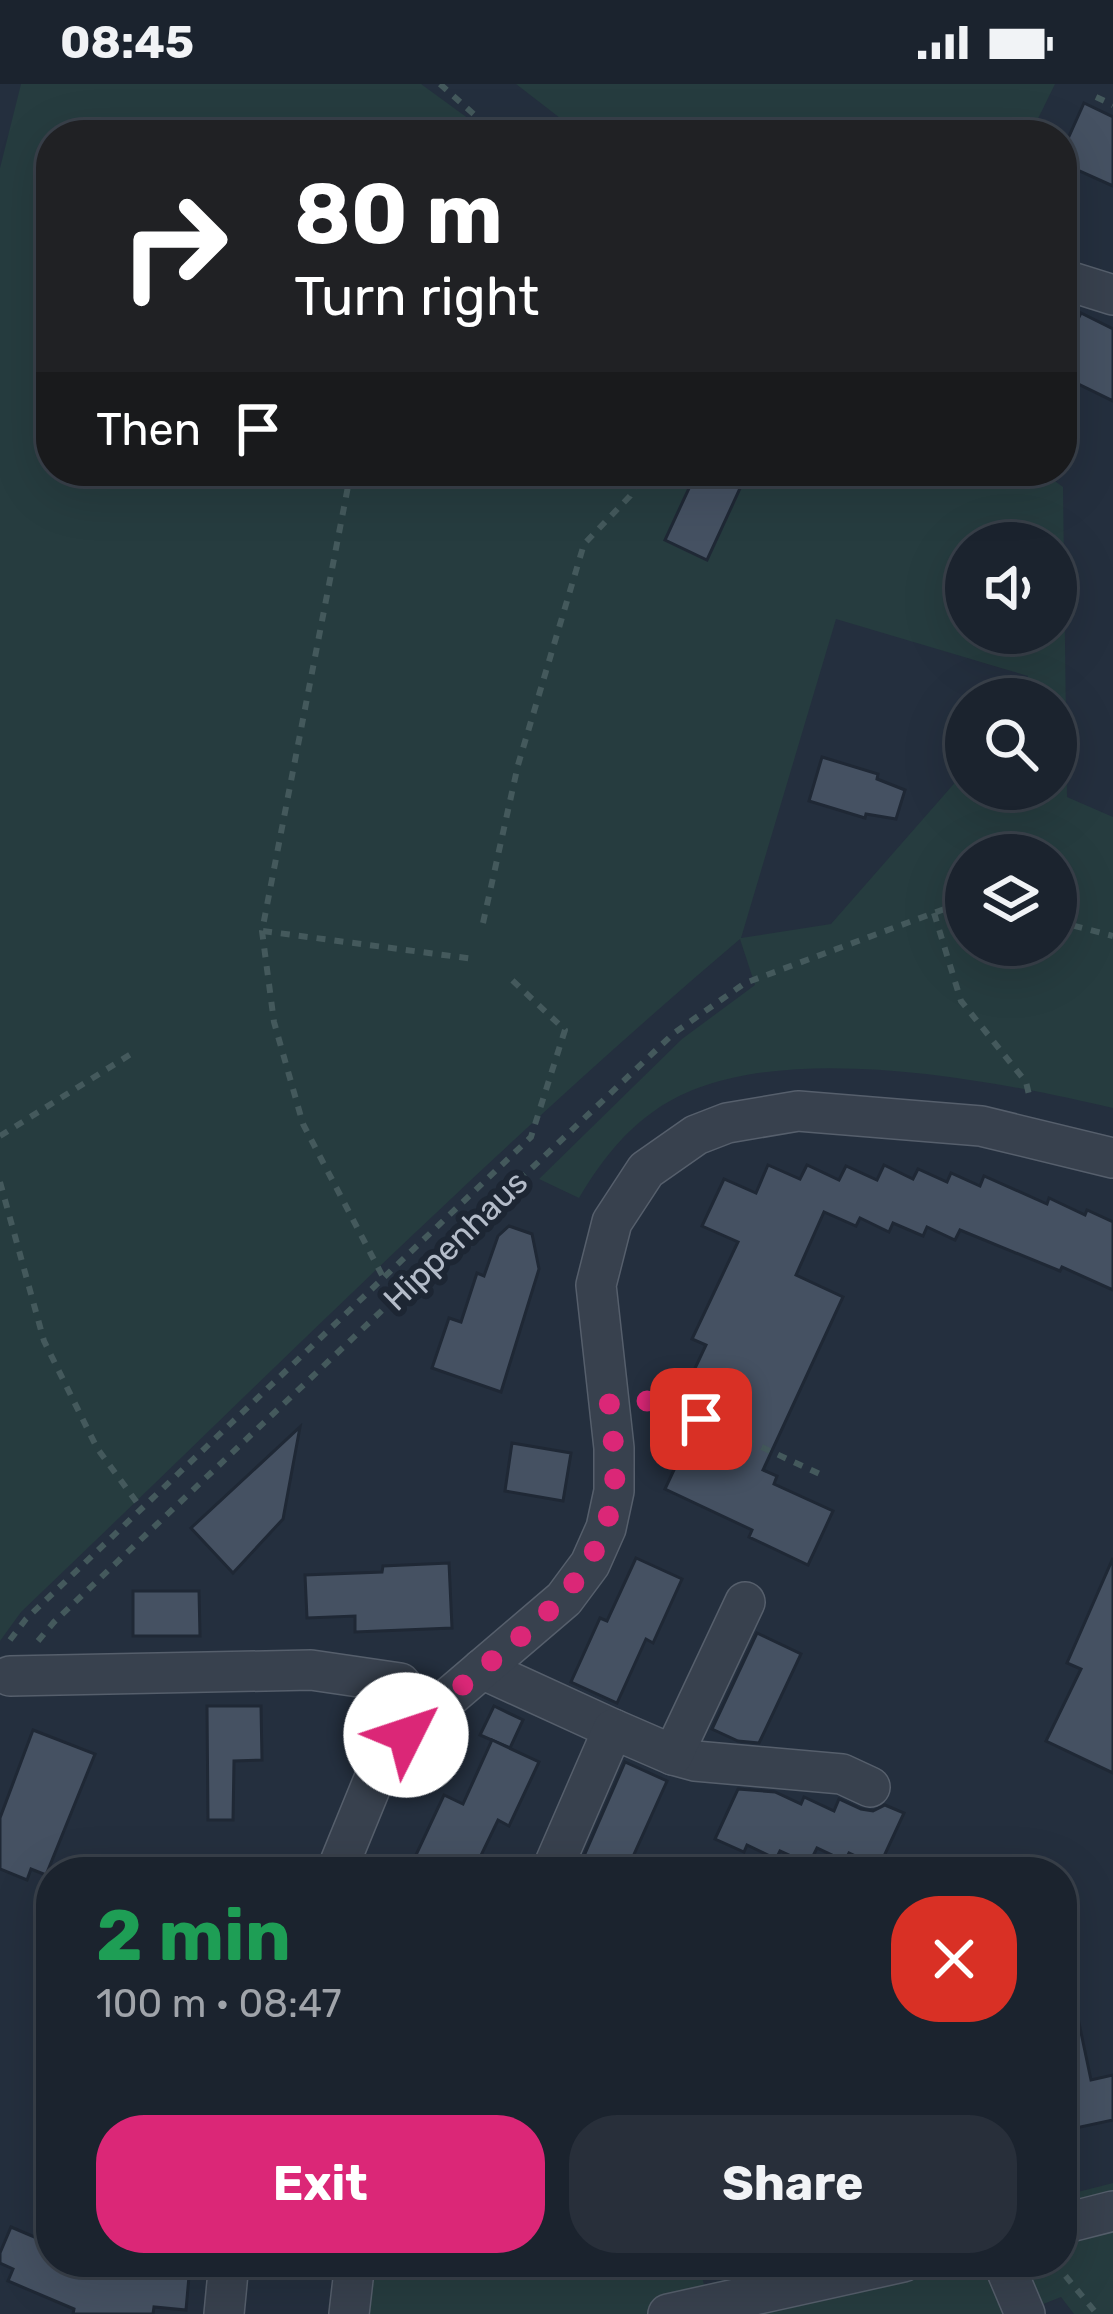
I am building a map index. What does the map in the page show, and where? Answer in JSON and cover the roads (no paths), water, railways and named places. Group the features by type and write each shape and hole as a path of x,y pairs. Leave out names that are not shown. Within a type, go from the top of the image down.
{"street":[{"path":"1077,284 1113,295"},
{"path":"342,1857 386,1752 564,1598 590,1564 606,1528 614,1491 596,1285 603,1246 626,1196 646,1170 673,1149 727,1123 798,1112 933,1120 1040,1138 1113,1157"},
{"path":"674,1755 746,1602"},
{"path":"5,1664 311,1670 400,1683 428,1717"},
{"path":"482,1669 674,1755 695,1761 842,1774 870,1787"},
{"path":"557,1857 613,1729"},
{"path":"1077,2220 1113,2211"},
{"path":"224,2314 228,2277"},
{"path":"349,2314 354,2277"},
{"path":"668,2314 835,2277"},
{"path":"1009,2277 1025,2314"}]}
